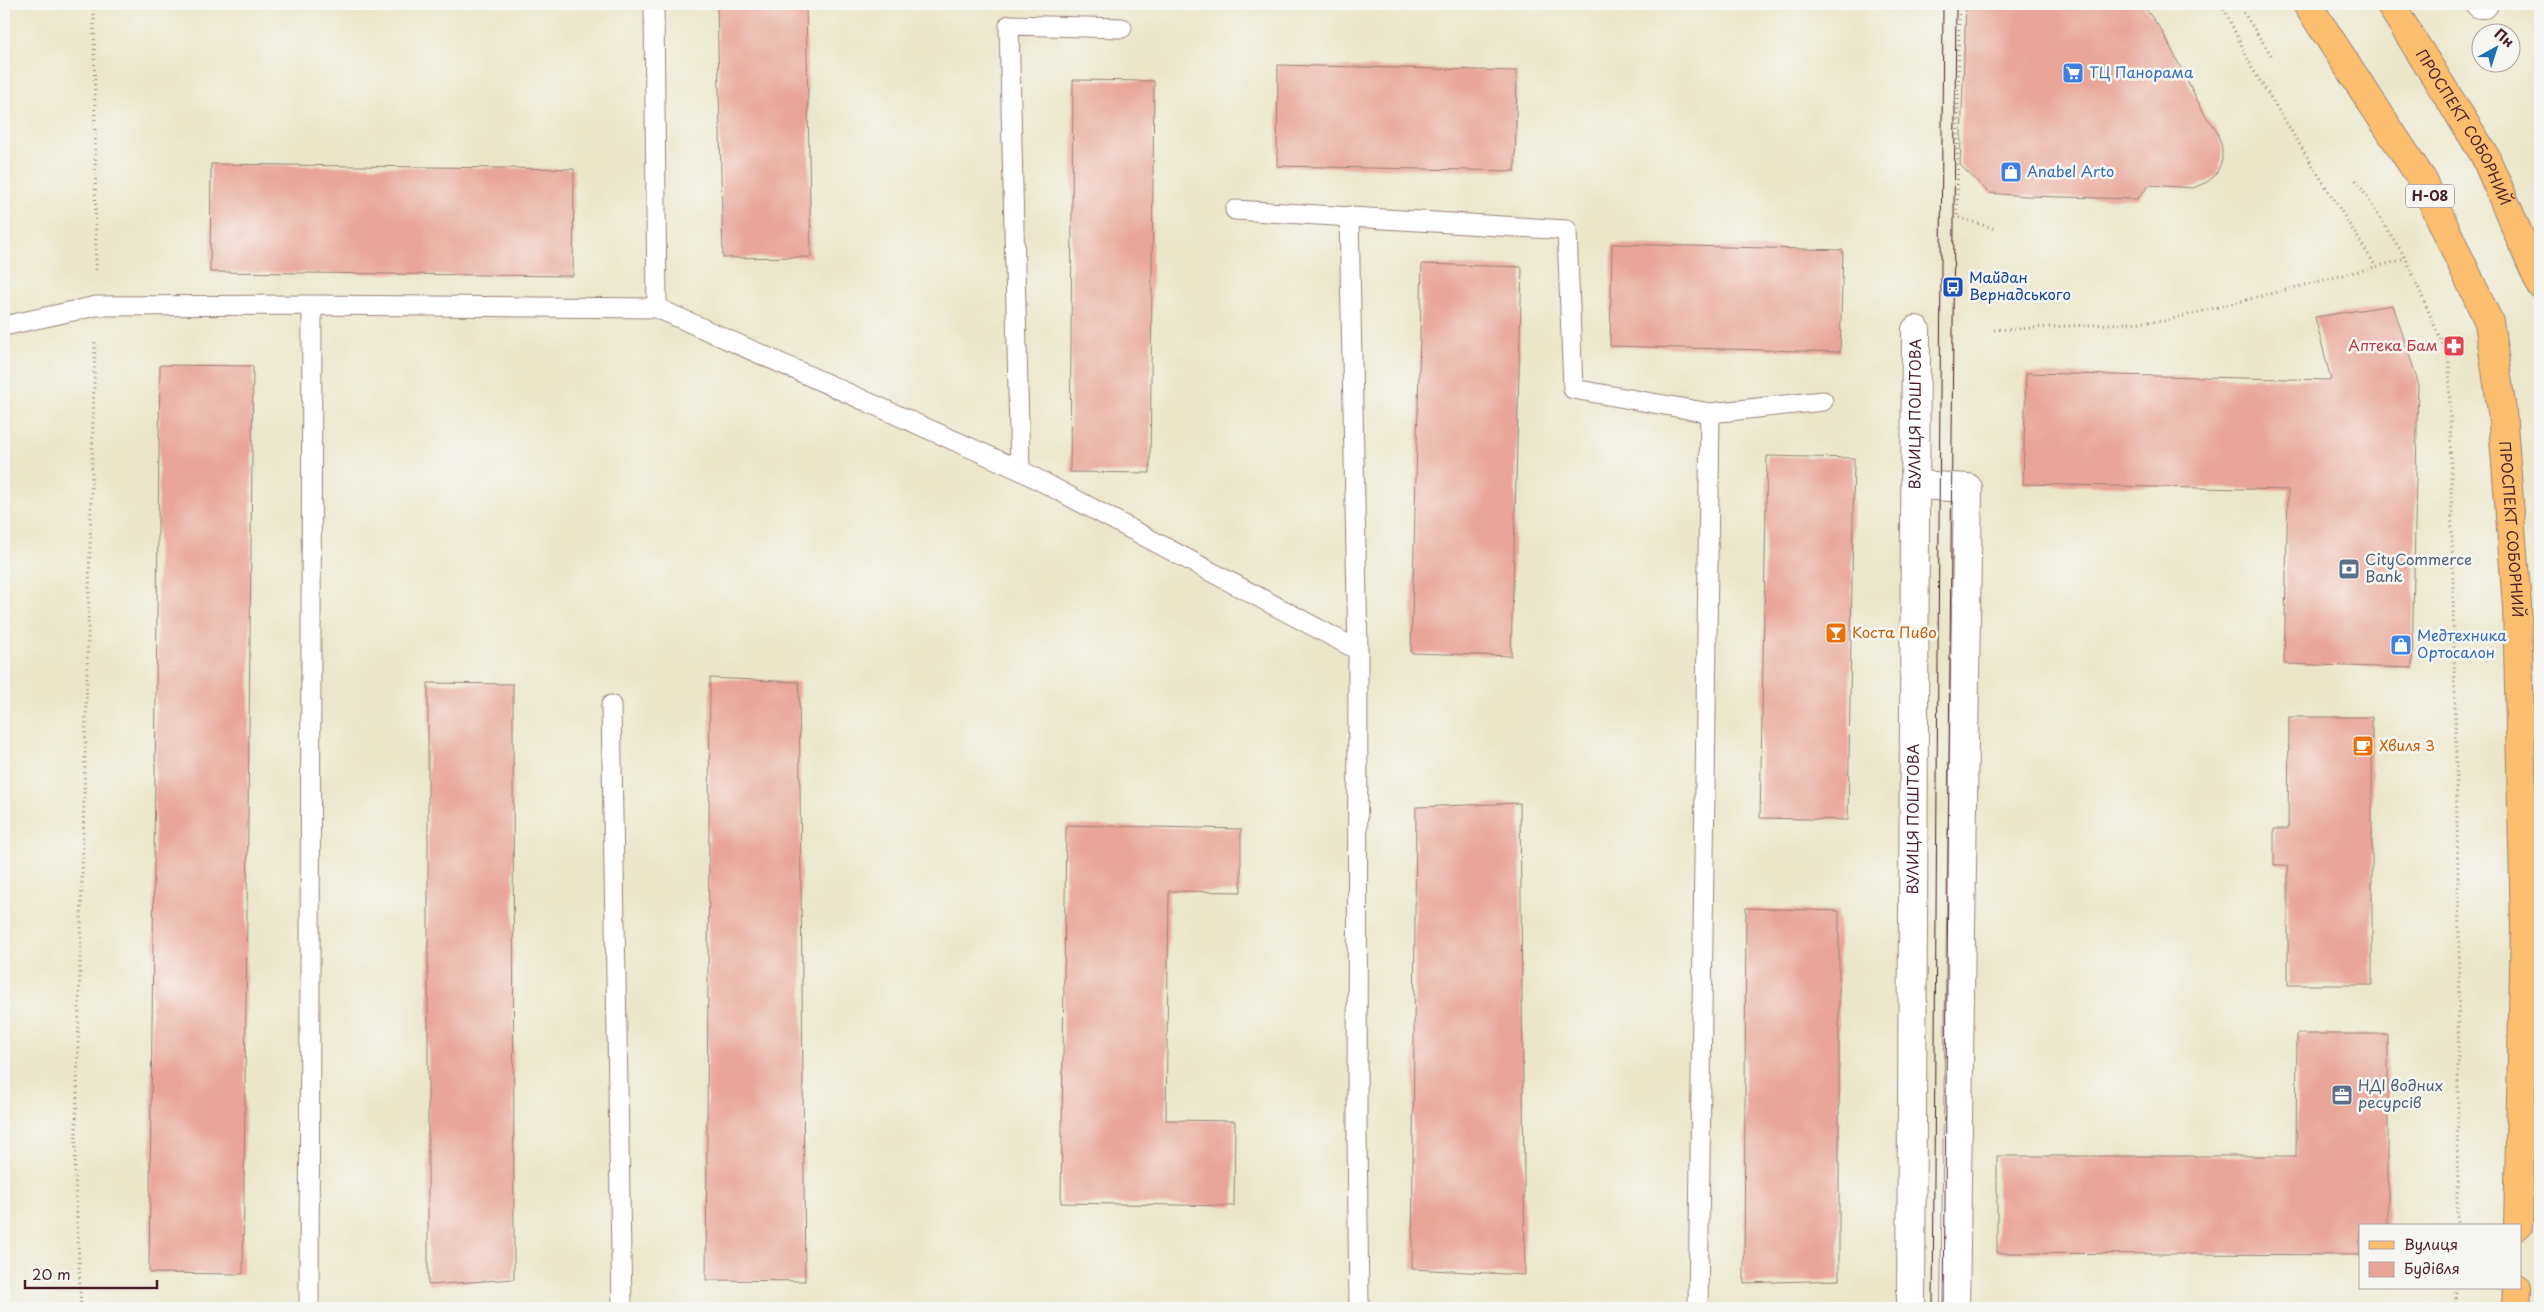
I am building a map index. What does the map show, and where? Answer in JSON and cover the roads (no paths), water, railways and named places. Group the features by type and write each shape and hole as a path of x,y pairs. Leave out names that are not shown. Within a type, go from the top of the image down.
{"main road":[{"name":"ПРОСПЕКТ СОБОРНИЙ","path":"2307,4 2422,181 2489,322 2502,411 2517,606 2525,926 2518,1224"},
{"name":"ПРОСПЕКТ СОБОРНИЙ","path":"2390,4 2484,154 2540,284"},
{"path":"2516,1308 2517,1290"}],"street":[{"name":"ВУЛИЦЯ ПОШТОВА","path":"1911,1308 1916,330"},
{"path":"1916,485 1968,488 1955,1308"}],"lane":[{"path":"654,4 658,308"},
{"path":"1020,470 1009,25 1122,28"},
{"path":"1235,210 1567,230 1573,389 1710,413 1823,401"},
{"path":"1349,216 1358,650 1357,1133 1359,1308"},
{"path":"309,1308 312,305"},
{"path":"4,326 96,306 312,305 658,308 1020,470 1358,650"},
{"path":"1698,1308 1710,413"},
{"path":"611,705 622,1308"}],"tram line":[{"path":"1933,1308 1943,4"},
{"path":"1944,1308 1956,4"}],"place":[{"name":"ТЦ Панорама","path":"2073,73"},
{"name":"Anabel Arto","path":"2011,172"},
{"name":"Майдан Вернадського","path":"1953,287"},
{"name":"Аптека Бам","path":"2454,346"},
{"name":"CityCommerce Bank","path":"2349,569"},
{"name":"Коста Пиво","path":"1836,633"},
{"name":"Медтехника Ортосалон","path":"2401,645"},
{"name":"Хвиля 3","path":"2363,746"},
{"name":"НДІ водних ресурсів","path":"2342,1095"}]}
